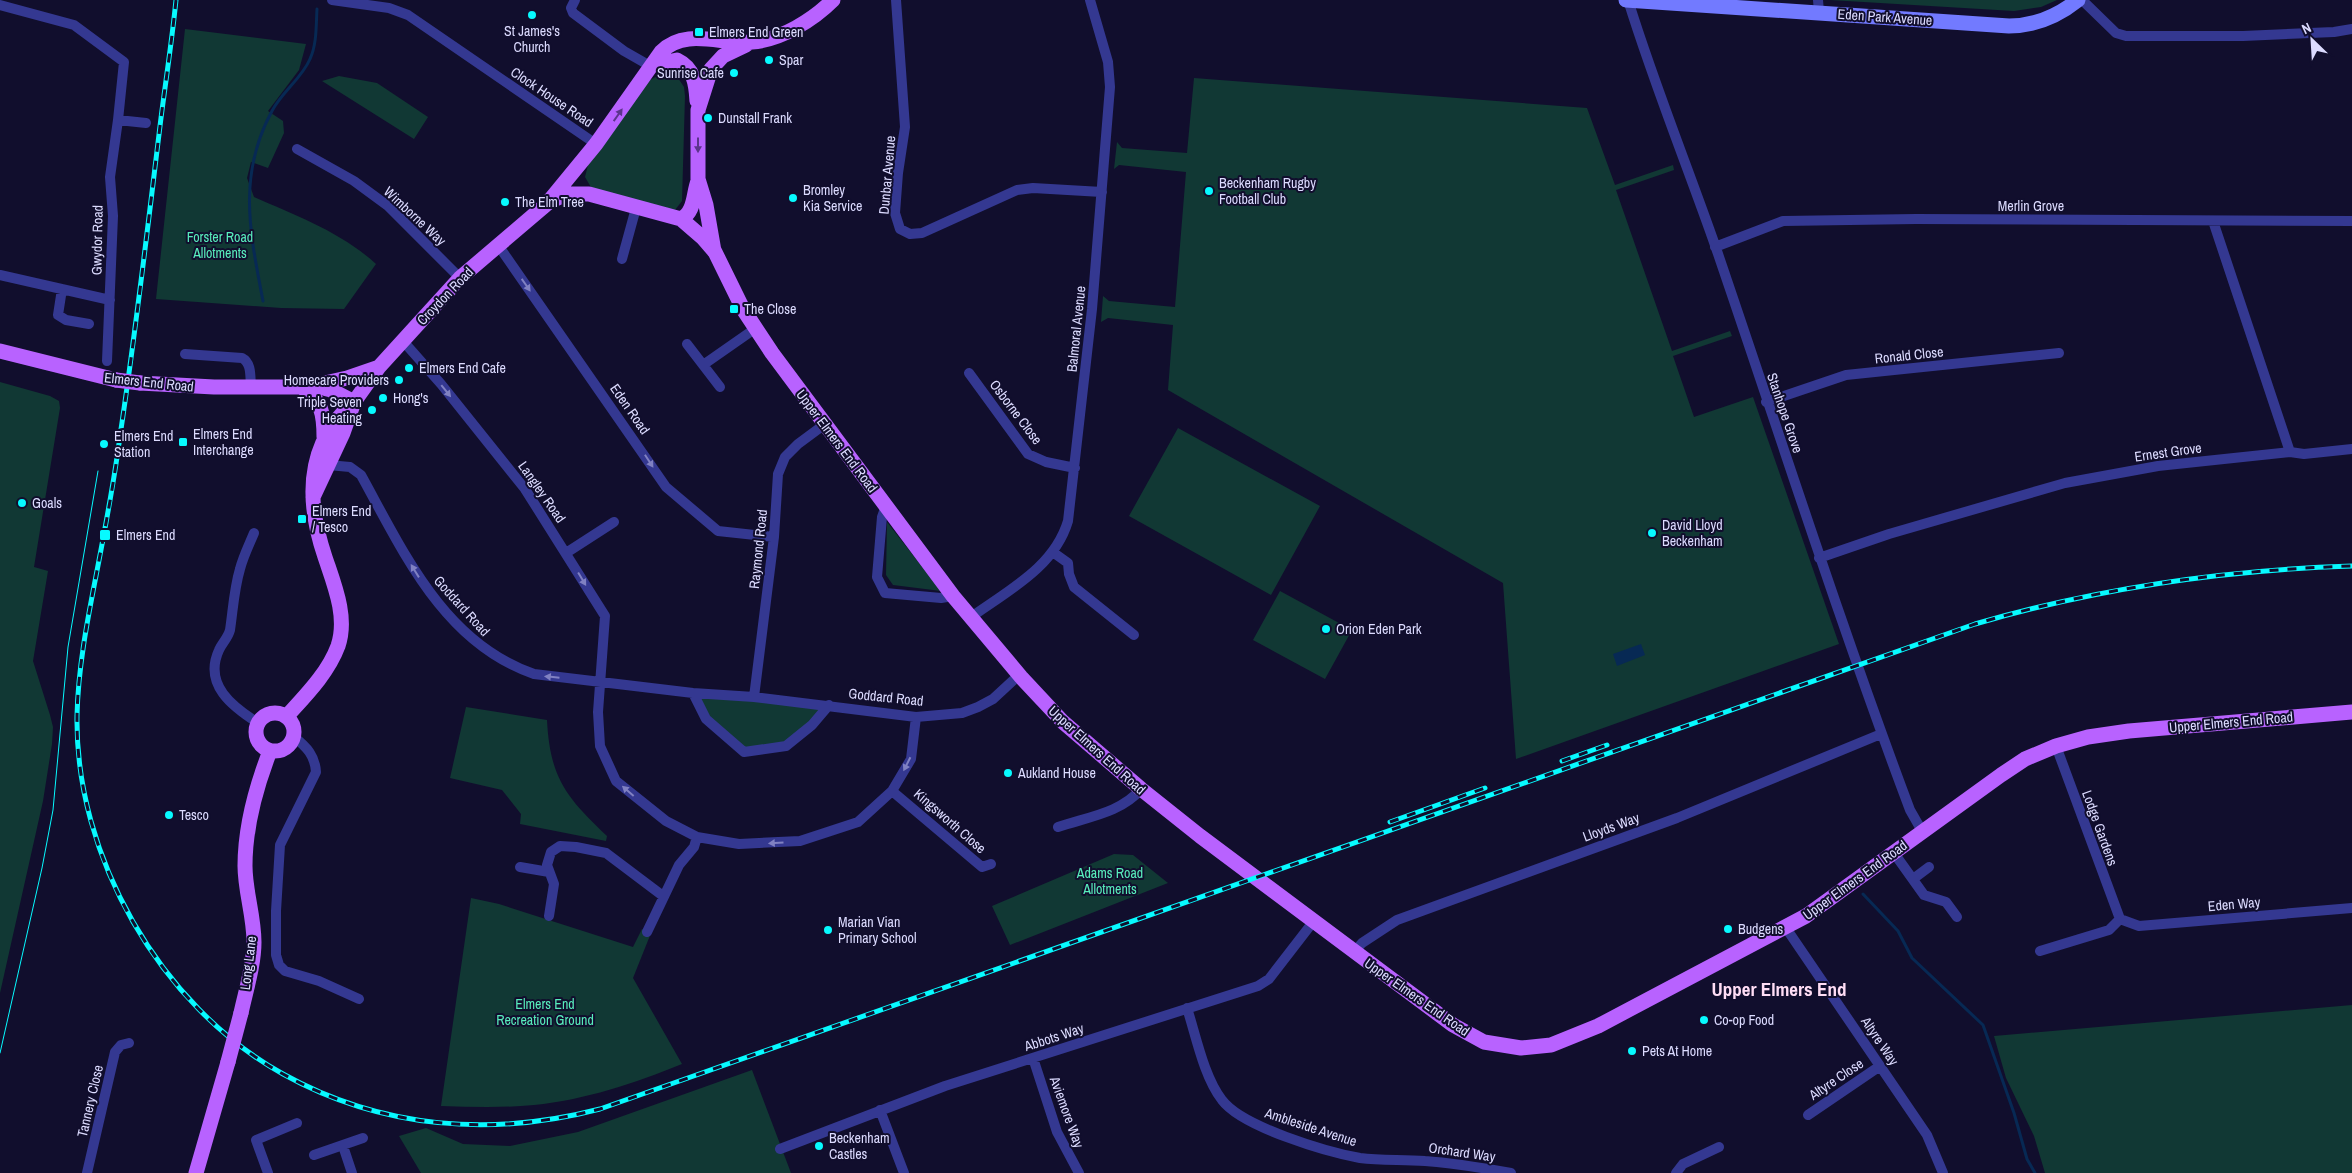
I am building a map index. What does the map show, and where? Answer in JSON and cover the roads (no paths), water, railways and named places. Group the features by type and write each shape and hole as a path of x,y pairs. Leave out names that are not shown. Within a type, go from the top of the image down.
{"main road":[{"name":"Croydon Road","path":"313,497 354,402 379,367 460,278 549,202 558,189 578,168 666,47 679,40 695,38 724,42 755,42 798,26 817,14 833,0"},
{"path":"698,110 706,80 717,62 730,52 755,42"},
{"path":"652,66 677,60 689,68 695,83 698,110 700,205 715,252"},
{"path":"578,168 579,183 590,194"},
{"name":"Croydon Road","path":"549,202 567,194 590,194 681,219"},
{"path":"700,205 681,219 704,238 715,252"},
{"name":"Upper Elmers End Road","path":"715,252 743,309 825,424 970,618 1063,722 1141,790 1312,922 1453,1025 1476,1039 1503,1047 1532,1048 1561,1042 1611,1020 1786,928 1824,904 2010,768 2056,746 2129,731 2352,712"},
{"name":"Elmers End Road","path":"0,351 116,380 140,384 204,387 301,387 331,390 354,402"},
{"path":"301,387 347,378 379,367"},
{"path":"301,387 309,392 322,410 324,439"},
{"name":"Croydon Road","path":"287,716 320,678 330,663 338,644 338,602 315,525 313,476 324,439 338,416 354,402"},
{"path":"277,712 287,716 294,725 294,737 284,750 270,751 258,741 256,734 258,723 270,713 277,712"},
{"name":"Long Lane","path":"196,1173 228,1062 250,974 254,942 245,866 247,834 258,783 270,751"}],"street":[{"name":"Clock House Road","path":"332,0 381,3 408,15 596,144"},
{"path":"575,0 571,8 573,13 624,52 652,66"},
{"name":"Dunbar Avenue","path":"896,0 905,126 895,213 900,229 910,234 922,233 1017,190 1032,188 1102,192"},
{"name":"Balmoral Avenue","path":"970,618 1036,571 1054,553 1061,542 1068,521 1075,468 1102,192 1111,79 1090,0"},
{"name":"Eden Park Avenue","path":"1628,0 1818,6 2017,26 2052,17 2078,0"},
{"name":"Stanhope Grove","path":"1628,0 1653,79 1715,247 1819,558 1881,734 1910,810 1922,832"},
{"path":"2082,0 2116,33 2126,36 2243,36 2334,32 2352,29"},
{"name":"Gwydor Road","path":"0,6 74,24 124,62 110,177 113,216 107,361"},
{"path":"118,120 146,123"},
{"name":"Wimborne Way","path":"297,149 354,181 388,206 460,278"},
{"path":"622,260 636,208"},
{"name":"Merlin Grove","path":"1715,247 1783,222 1916,219 2352,221"},
{"path":"2213,221 2290,452"},
{"name":"Eden Road","path":"498,245 666,487 718,531 774,537"},
{"path":"0,275 110,300"},
{"path":"62,289 58,315 66,320 89,324"},
{"path":"703,365 756,328"},
{"name":"Langley Road","path":"403,341 441,384 525,489 605,616 598,712 600,746 616,781 666,821 697,837 739,844 800,842 858,822 892,790 911,759 916,716"},
{"path":"687,344 720,387"},
{"name":"Ronald Close","path":"1766,402 1846,375 2059,353"},
{"path":"185,354 242,358 247,360 251,387"},
{"name":"Osborne Close","path":"969,373 1028,454 1046,462 1075,468"},
{"name":"Raymond Road","path":"754,697 774,537 778,474 785,457 798,444 825,424"},
{"name":"Ernest Grove","path":"1819,558 1889,534 2065,483 2158,466 2290,452 2304,454 2352,449"},
{"name":"Goddard Road","path":"328,465 350,467 361,475 402,550 430,594 477,645 511,666 534,674 693,693 754,697 916,716 962,713 978,707 992,698 1019,675"},
{"path":"886,506 882,517 877,577 884,593 941,598 953,596"},
{"path":"566,553 614,522"},
{"path":"254,533 240,568 229,633 218,651 215,668 218,686 225,698 233,707 258,723"},
{"path":"1054,553 1068,563 1069,574 1074,587 1134,635"},
{"name":"Goddard Road","path":"693,693 706,719 744,752 786,746 812,725 829,705"},
{"name":"Lloyds Way","path":"1354,952 1362,943 1397,920 1678,818 1881,734"},
{"path":"294,737 305,746 315,761 316,772 280,845 276,911 276,955 279,965 285,971 319,981 359,999"},
{"name":"Lodge Gardens","path":"2056,746 2120,919"},
{"name":"Kingsworth Close","path":"892,790 982,867 991,864"},
{"path":"1058,826 1120,807 1132,801 1141,790"},
{"path":"647,932 679,865 694,847 697,837"},
{"path":"549,916 554,884 547,865 551,852 560,846 606,853 663,896"},
{"path":"1894,853 1924,895 1946,902 1957,918"},
{"path":"520,867 549,872"},
{"path":"1913,879 1929,867"},
{"name":"Eden Way","path":"2120,919 2139,926 2352,908"},
{"path":"2040,951 2109,930 2120,919"},
{"name":"Abbots Way","path":"780,1149 962,1080 1264,983 1312,922"},
{"name":"Altyre Way","path":"1786,928 1927,1135 1943,1173"},
{"name":"Ambleside Avenue","path":"1187,1008 1214,1087 1222,1101 1231,1109 1274,1132 1329,1150 1361,1158 1409,1160"},
{"name":"Tannery Close","path":"87,1173 115,1052 121,1045 129,1043"},
{"name":"Aviemore Way","path":"1033,1058 1057,1132 1078,1173"},
{"name":"Altyre Close","path":"1808,1115 1880,1066"},
{"path":"880,1110 904,1173"},
{"path":"268,1173 256,1140 297,1123"},
{"path":"314,1155 363,1138"},
{"path":"343,1146 352,1173"},
{"path":"1676,1173 1683,1164 1719,1147"},
{"name":"Orchard Way","path":"1409,1160 1512,1173"}],"water":[{"path":"1641,644 1645,655 1617,666 1613,654"}],"waterway":[{"path":"263,301 254,252 249,204 254,158 261,135 272,111 310,59 315,41 317,9"},
{"path":"1863,894 1898,931 1912,958 1983,1025 2014,1113 2027,1159 2035,1173"}],"tram line":[{"path":"0,1053 42,868 53,810 68,647 98,471"}],"railway":[{"path":"176,0 126,396 112,489 81,663 77,716 80,769 91,821 109,873 133,922 163,968 199,1009 239,1045 283,1074 359,1107 398,1117 438,1123 478,1125 519,1123 559,1118 600,1109 1975,624 2068,600 2162,583 2256,572 2352,566"},
{"path":"1562,761 1607,745"},
{"path":"1390,822 1485,788"}],"place":[{"name":"St James's Church","path":"532,15"},
{"name":"Elmers End Green","path":"699,32"},
{"name":"Spar","path":"769,60"},
{"name":"Sunrise Cafe","path":"734,73"},
{"name":"Dunstall Frank","path":"708,118"},
{"name":"Beckenham Rugby Football Club","path":"1209,191"},
{"name":"Bromley Kia Service","path":"793,198"},
{"name":"The Elm Tree","path":"505,202"},
{"name":"The Close","path":"734,309"},
{"name":"Elmers End Cafe","path":"409,368"},
{"name":"Homecare Providers","path":"399,380"},
{"name":"Hong's","path":"383,398"},
{"name":"Triple Seven Heating","path":"372,410"},
{"name":"Elmers End Interchange","path":"183,442"},
{"name":"Elmers End Station","path":"104,444"},
{"name":"Goals","path":"22,503"},
{"name":"Elmers End / Tesco","path":"302,519"},
{"name":"David Lloyd Beckenham","path":"1652,533"},
{"name":"Elmers End","path":"105,535"},
{"name":"Orion Eden Park","path":"1326,629"},
{"name":"Aukland House","path":"1008,773"},
{"name":"Tesco","path":"169,815"},
{"name":"Budgens","path":"1728,929"},
{"name":"Marian Vian Primary School","path":"828,930"},
{"name":"Co-op Food","path":"1704,1020"},
{"name":"Pets At Home","path":"1632,1051"},
{"name":"Beckenham Castles","path":"819,1146"}],"district":[{"name":"Upper Elmers End","path":"1779,989"}],"park label":[{"name":"Forster Road Allotments","path":"220,246"},
{"name":"Adams Road Allotments","path":"1110,882"},
{"name":"Elmers End Recreation Ground","path":"545,1012"}]}
